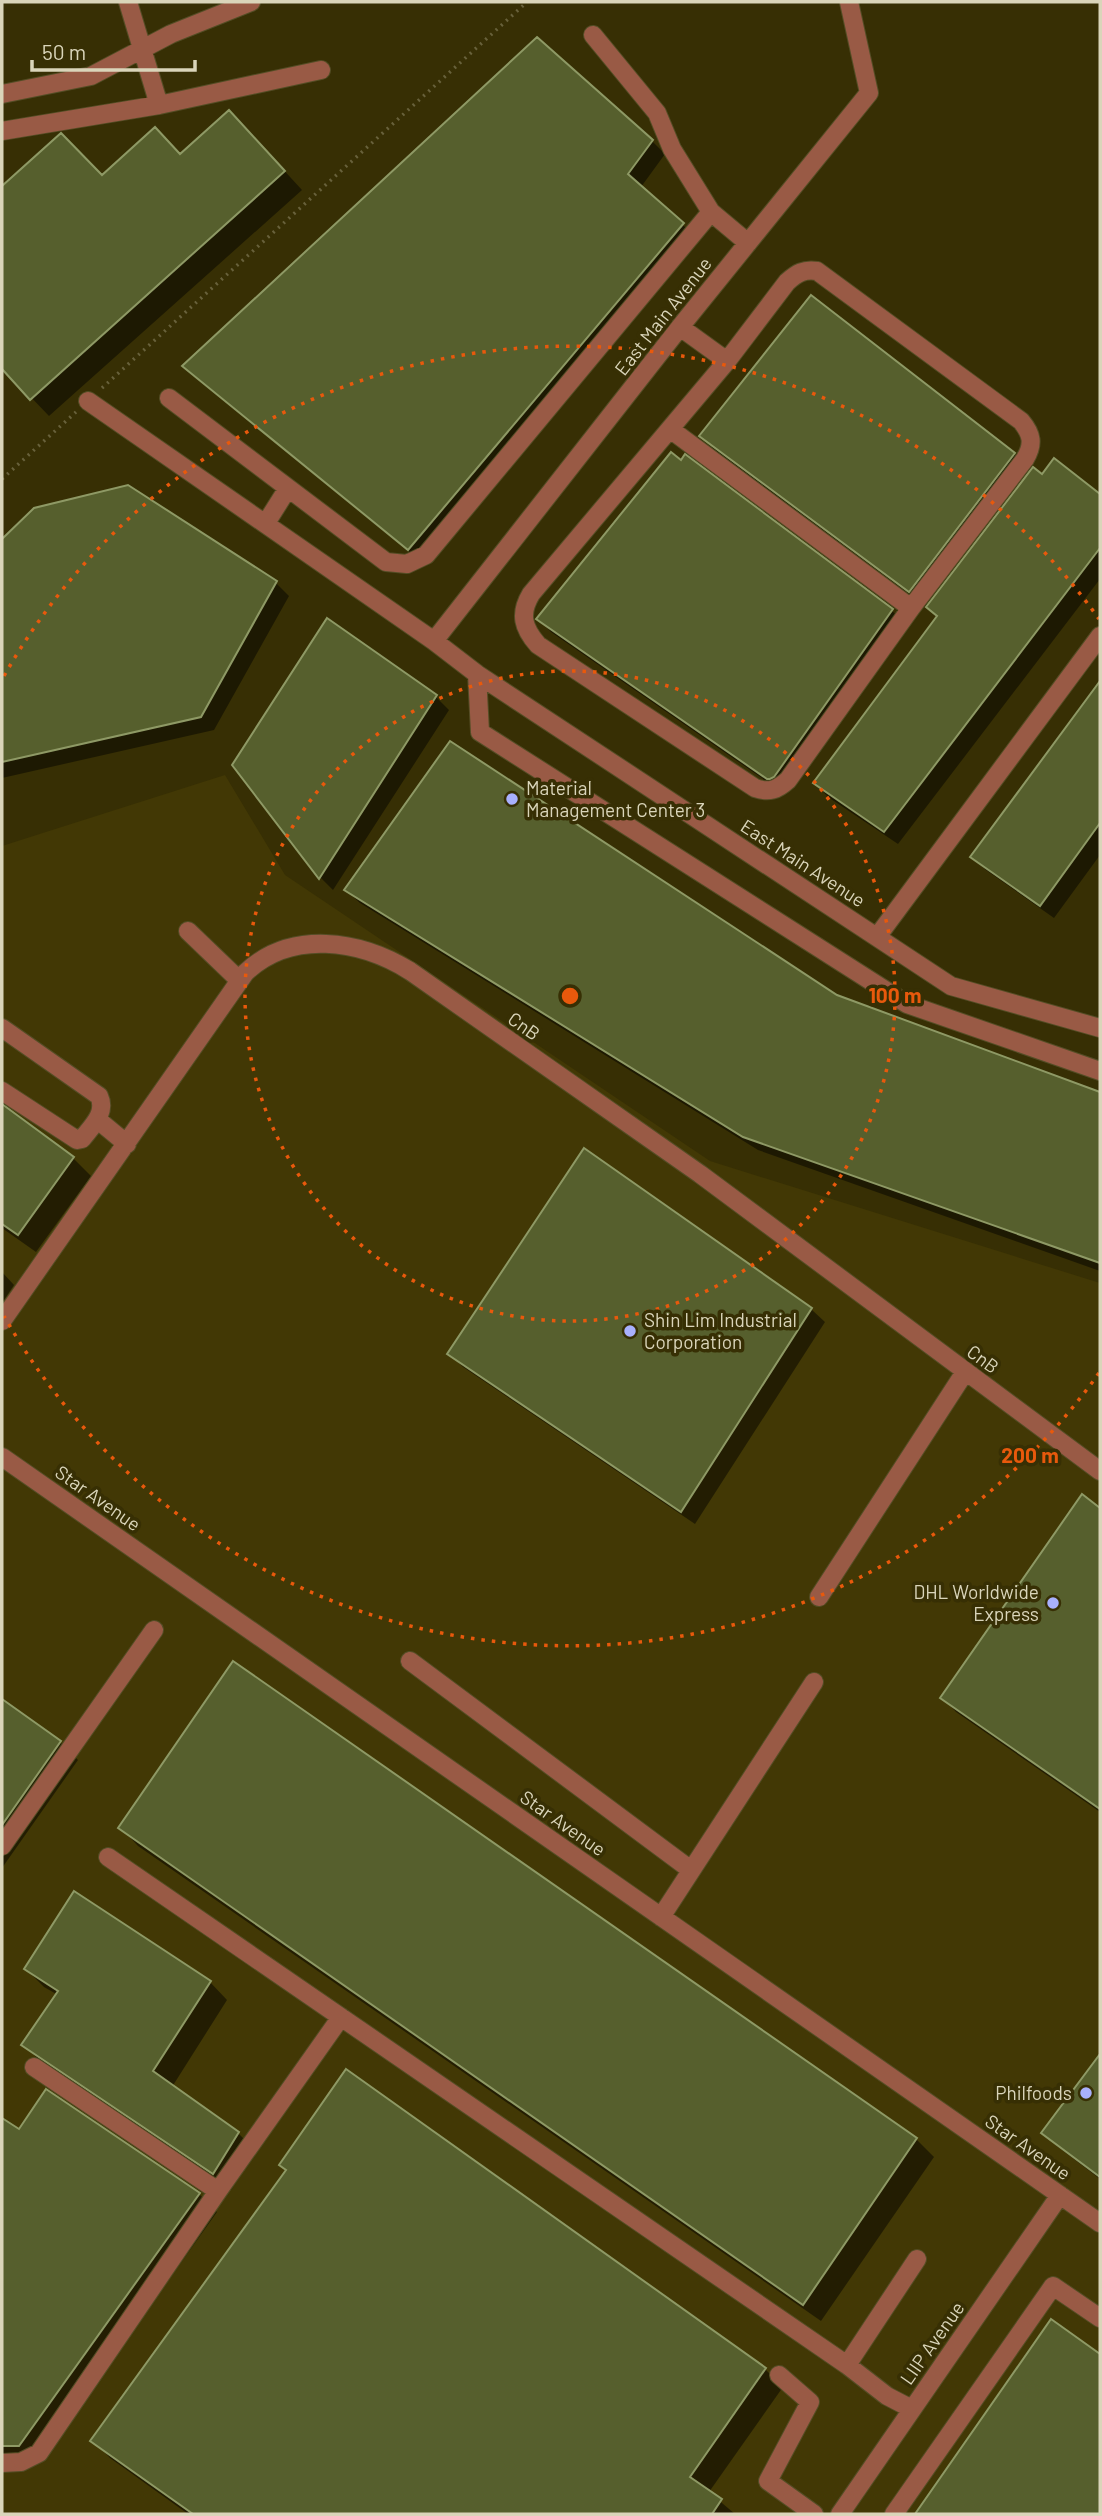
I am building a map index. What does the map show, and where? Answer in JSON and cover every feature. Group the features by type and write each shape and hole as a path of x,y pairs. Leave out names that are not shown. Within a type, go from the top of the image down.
{"street":[{"path":"128,2 159,105"},
{"path":"2,94 91,76 171,34 251,2"},
{"name":"East Main Avenue","path":"434,641 680,327 869,93 849,2"},
{"path":"593,35 657,113 673,149 711,212 748,243"},
{"path":"2,131 159,105 321,70"},
{"path":"169,398 386,562 407,564 426,555 711,212"},
{"path":"808,270 817,271 1010,413 1028,429 1031,439 1031,449 1025,459 911,608 788,780 774,790 755,788 538,645 529,635 522,620 524,605 531,594 670,429 788,282 797,273 808,270"},
{"path":"680,327 727,361"},
{"name":"East Main Avenue","path":"88,401 266,523 477,674 951,986 1100,1028"},
{"path":"670,429 911,608"},
{"path":"266,523 288,488"},
{"path":"877,937 1100,636"},
{"path":"477,674 480,732 907,1004 1100,1071"},
{"path":"188,931 239,980"},
{"name":"CnB","path":"2,1321 239,980 253,965 269,956 306,945 334,944 358,948 398,964 700,1174 1100,1471"},
{"path":"2,1028 99,1096 102,1103 98,1120 82,1139 77,1140 2,1091"},
{"path":"98,1120 127,1144"},
{"path":"819,1597 965,1372"},
{"name":"Star Avenue","path":"2,1457 1100,2223"},
{"path":"2,1846 154,1630"},
{"path":"410,1661 691,1870"},
{"path":"661,1917 814,1682"},
{"path":"108,1857 847,2365 887,2396 912,2409"},
{"path":"2,2463 21,2462 39,2453 341,2017"},
{"path":"34,2067 218,2191"},
{"name":"LIIP Avenue","path":"840,2514 1060,2195"},
{"path":"847,2365 917,2259"},
{"path":"894,2514 1054,2286 1100,2318"},
{"path":"779,2375 810,2402 768,2481 814,2514"}],"path":[{"path":"2,479 527,2"}],"shaded area":[{"path":"225,775 285,875 710,1161 1100,1283 1100,2514 2,2514 2,846"}],"building":[{"path":"537,37 653,140 628,174 684,223 408,550 182,366"},
{"path":"229,110 285,171 30,400 2,369 2,186 61,133 102,175 155,127 180,154"},
{"path":"811,295 1015,453 909,592 699,436"},
{"path":"671,452 681,460 685,454 893,609 770,779 536,619"},
{"path":"1054,458 1100,494 1100,548 884,832 813,783 937,616 926,607 1033,467 1042,474"},
{"path":"128,485 277,581 201,717 2,762 2,539 34,508"},
{"path":"327,618 437,695 319,879 232,765"},
{"path":"1100,681 1100,823 1040,906 970,857"},
{"path":"450,741 837,995 1100,1092 1100,1263 743,1137 344,890"},
{"path":"2,1104 74,1157 18,1235 2,1224"},
{"name":"Shin Lim Industrial Corporation","path":"584,1148 812,1308 681,1512 447,1354"},
{"name":"DHL Worldwide Express","path":"1082,1494 1100,1508 1100,1809 940,1698"},
{"path":"233,1661 917,2138 803,2305 118,1828"},
{"path":"2,1699 61,1741 2,1825"},
{"path":"74,1891 211,1981 153,2071 239,2132 213,2174 21,2045 58,1991 24,1969"},
{"name":"Philfoods","path":"1100,2054 1100,2177 1041,2133"},
{"path":"346,2069 766,2368 690,2477 722,2499 712,2514 193,2514 90,2441 286,2170 279,2165"},
{"path":"46,2089 200,2193 19,2446 2,2446 2,2118 19,2129"},
{"path":"1051,2319 1100,2354 1100,2514 915,2514"}],"place":[{"name":"Material Management Center 3","path":"512,799"},
{"name":"Shin Lim Industrial Corporation","path":"630,1331"},
{"name":"DHL Worldwide Express","path":"1053,1603"},
{"name":"Philfoods","path":"1086,2093"}]}
